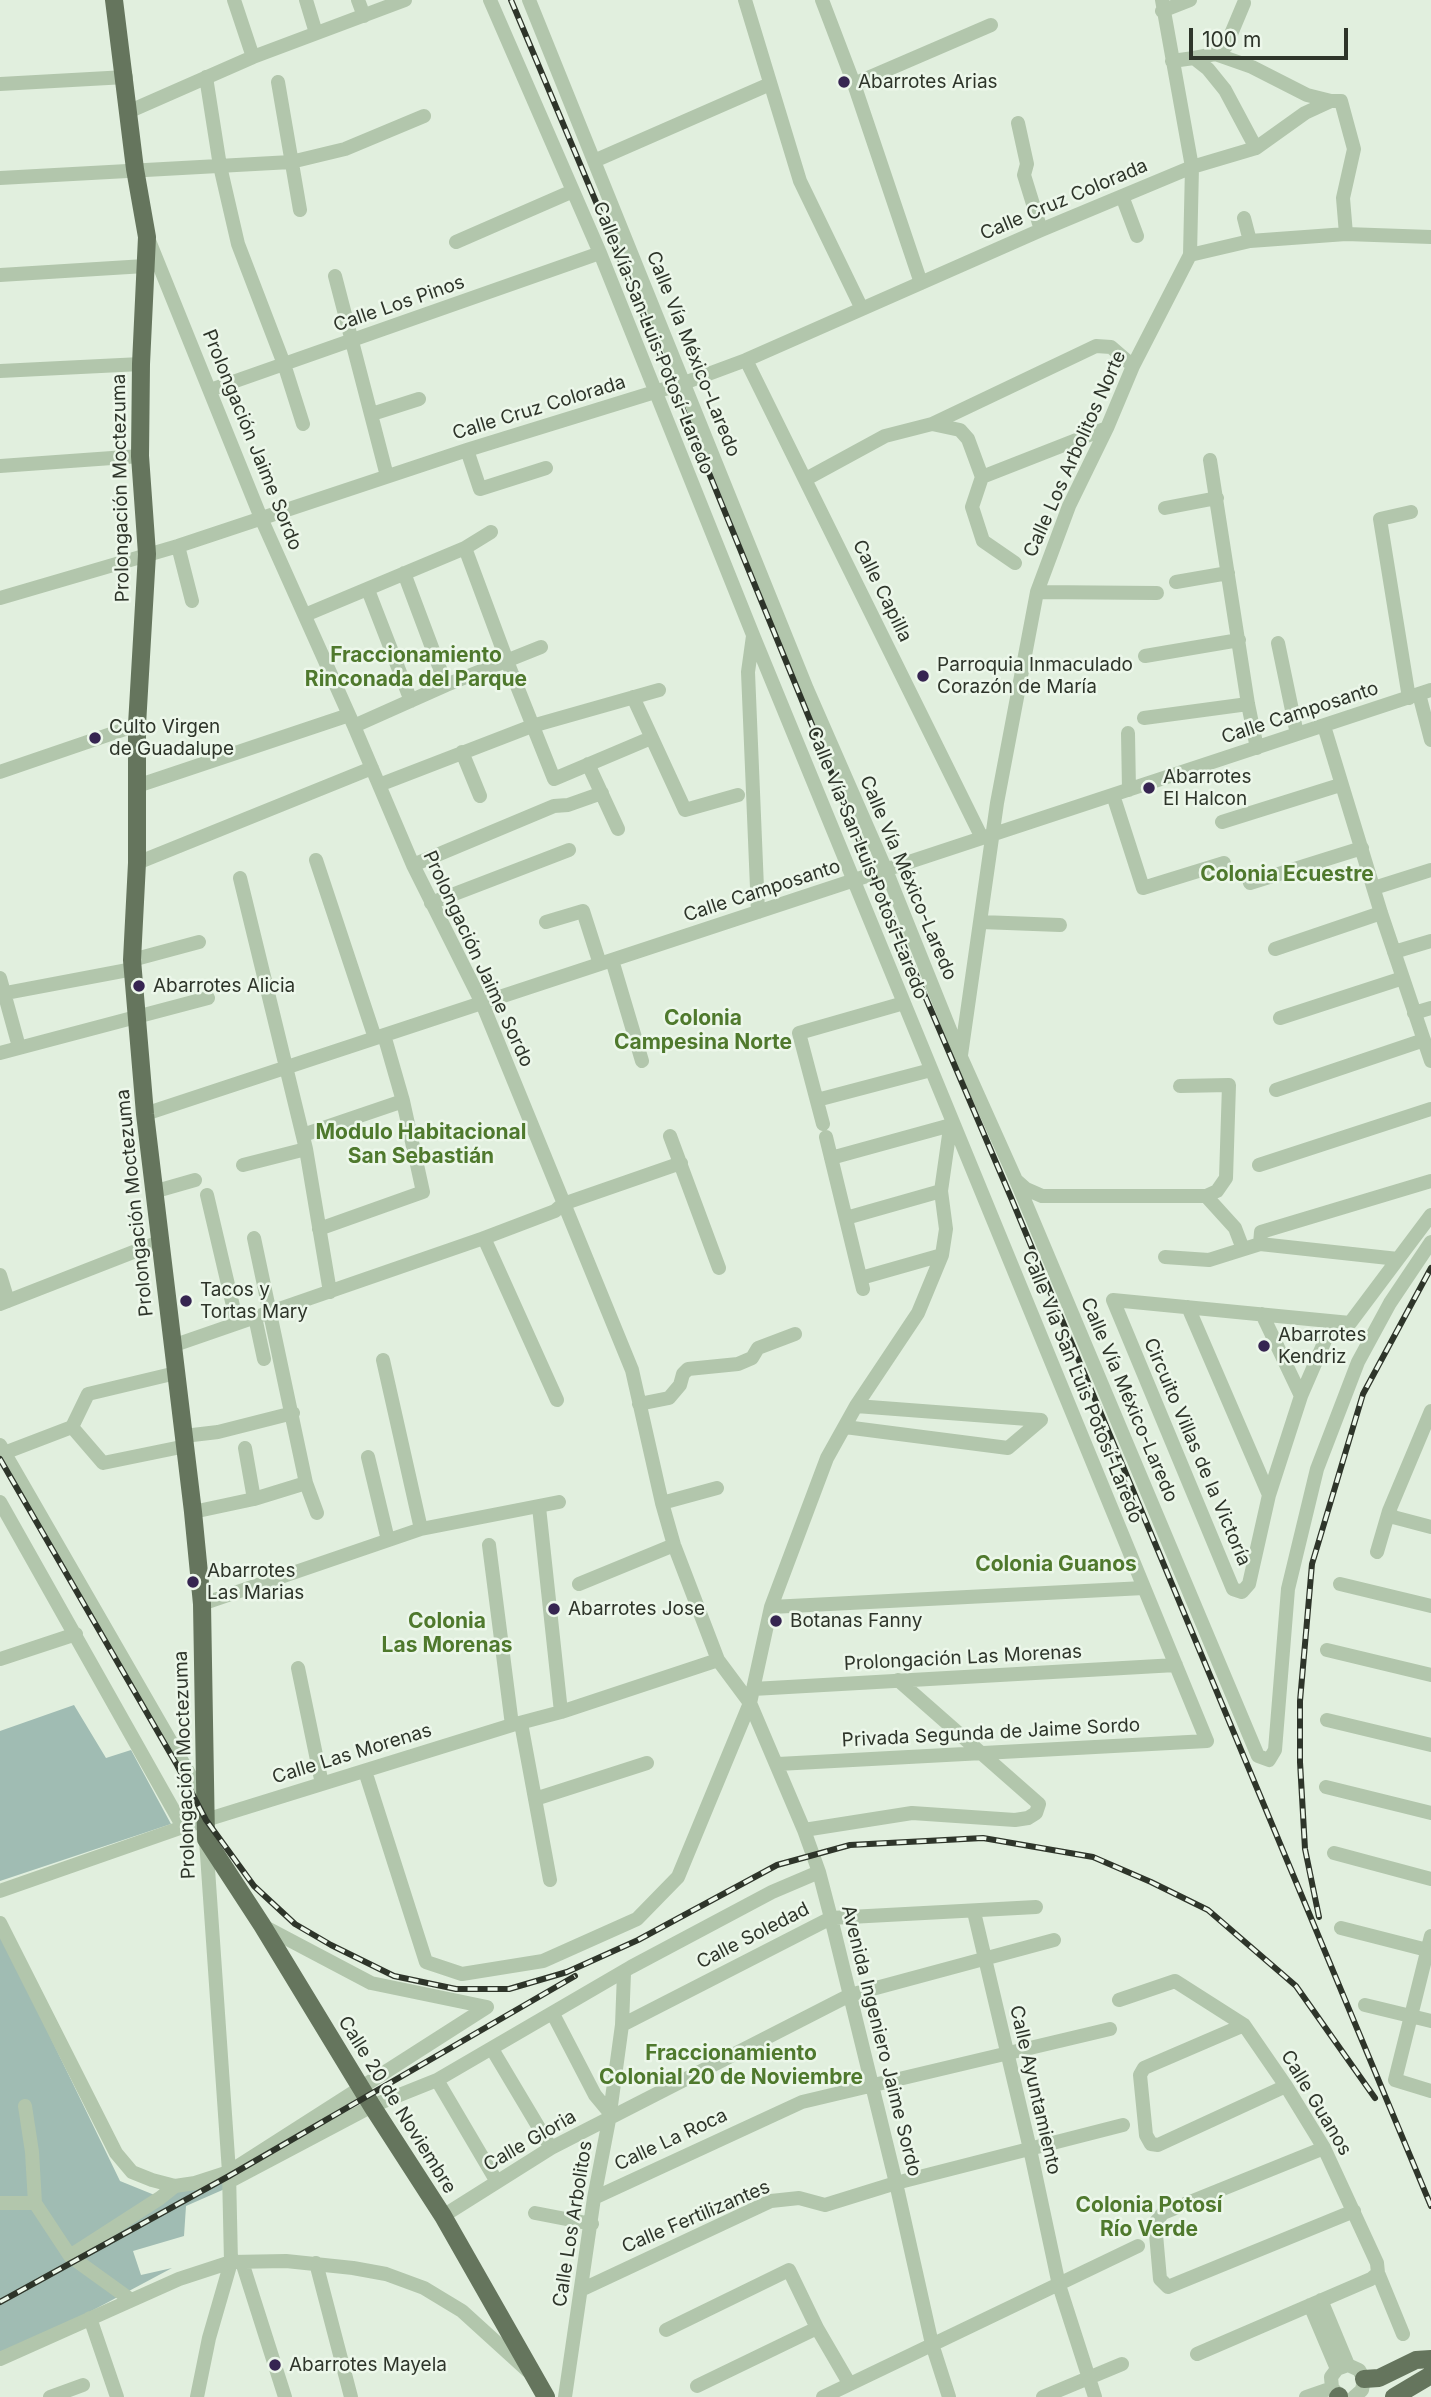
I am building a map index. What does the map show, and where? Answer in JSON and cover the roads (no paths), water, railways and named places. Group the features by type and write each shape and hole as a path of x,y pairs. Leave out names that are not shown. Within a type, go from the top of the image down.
{"main road":[{"name":"Prolongación Moctezuma","path":"114,0 130,111 135,170 147,237 141,364 141,456 146,554 137,725 138,863 132,964 153,1192 194,1512 202,1604 206,1839"},
{"name":"Calle 20 de Noviembre","path":"206,1839 262,1925 360,2088 443,2216 545,2397"},
{"path":"1364,2379 1378,2378 1416,2360 1431,2359"},
{"path":"1394,2397 1431,2375"}],"street":[{"path":"234,0 253,57"},
{"path":"306,0 316,33"},
{"path":"358,0 364,16"},
{"path":"130,111 253,57 364,16 390,3 405,0"},
{"name":"Calle Vía San Luis Potosí-Laredo","path":"490,0 600,253 951,1122 1207,1741"},
{"name":"Calle Vía México-Laredo","path":"529,0 807,689 886,870 961,1057 1016,1180 1258,1756 1269,1760 1275,1750 1288,1589 1317,1469 1358,1362 1401,1287"},
{"path":"745,0 800,181 862,309"},
{"path":"822,0 854,84 921,283"},
{"path":"1162,6 1189,0"},
{"path":"1172,61 1215,54 1226,46 1244,3"},
{"name":"Calle Los Arbolitos Norte","path":"961,1057 981,922 988,837 997,803 1037,592 1069,506 1107,428 1133,366 1190,255 1192,167 1162,6"},
{"path":"854,84 991,25"},
{"path":"1215,54 1252,67 1307,95 1336,101 1354,149 1343,198 1346,234"},
{"path":"1194,58 1208,69 1225,90 1256,148"},
{"path":"0,84 125,78"},
{"path":"206,78 220,166 237,244 284,364 303,424"},
{"path":"278,82 300,210"},
{"path":"594,161 770,84"},
{"name":"Calle Cruz Colorada","path":"0,598 178,546 467,450 684,383 746,360 1122,196 1192,167 1256,148 1305,113 1336,101"},
{"path":"0,178 291,162 345,149 424,116"},
{"path":"1018,123 1027,164 1024,175 1041,230"},
{"path":"456,242 573,191"},
{"path":"1122,196 1137,236"},
{"path":"1244,218 1250,241"},
{"path":"1190,255 1250,241 1346,234 1431,237"},
{"name":"Prolongación Jaime Sordo","path":"147,237 261,519 306,615 413,865 482,1003 632,1370 674,1545 718,1660 751,1696"},
{"name":"Calle Los Pinos","path":"210,390 600,253"},
{"path":"0,275 145,266"},
{"path":"335,276 387,476"},
{"path":"806,479 885,436 932,424 1096,346 1111,347 1133,366"},
{"name":"Calle Capilla","path":"746,360 988,837"},
{"path":"0,371 141,364"},
{"path":"372,414 419,399"},
{"path":"932,424 961,430 968,439 982,477 972,507 983,541 1015,563"},
{"path":"982,477 1107,428"},
{"path":"467,450 480,489 546,468"},
{"path":"0,466 141,456"},
{"path":"1210,460 1257,748"},
{"path":"1165,508 1217,498"},
{"path":"1411,512 1380,519 1431,740"},
{"path":"306,615 465,548 491,532"},
{"path":"178,546 192,601"},
{"path":"465,548 554,779 650,738"},
{"path":"404,573 446,685"},
{"path":"1175,582 1228,573"},
{"path":"368,590 411,701"},
{"path":"1037,592 1157,593"},
{"path":"753,635 748,671 758,912"},
{"path":"1144,656 1239,640"},
{"path":"1278,643 1297,734"},
{"path":"137,786 411,701 541,647"},
{"path":"379,785 532,726 659,690"},
{"name":"Calle Camposanto","path":"145,1114 1420,694"},
{"path":"634,697 650,738 685,810 738,796"},
{"path":"1143,718 1248,704"},
{"path":"0,772 137,725"},
{"path":"1324,726 1381,913 1431,1060"},
{"path":"1128,733 1129,790"},
{"path":"462,752 480,796"},
{"path":"588,764 618,829"},
{"path":"138,863 372,768"},
{"path":"1222,822 1340,785"},
{"path":"413,865 554,806 602,793"},
{"path":"1113,795 1143,888 1224,863"},
{"path":"1250,883 1362,848"},
{"path":"431,903 569,850"},
{"path":"316,860 403,1101 423,1192 319,1229"},
{"path":"1374,888 1431,870"},
{"path":"240,878 304,1142 330,1292"},
{"path":"546,922 583,911 606,962 642,1061"},
{"path":"1275,949 1381,913"},
{"path":"981,922 1060,925"},
{"path":"1394,952 1431,941"},
{"path":"19,1048 1,988 132,964 199,942"},
{"path":"1280,1018 1403,978"},
{"path":"0,1053 208,998"},
{"path":"904,1003 799,1033 862,1283 942,1255"},
{"path":"1415,1013 1431,1008"},
{"path":"1276,1090 1424,1040"},
{"path":"817,1100 931,1070"},
{"path":"1016,1180 1026,1189 1042,1196 1206,1196 1217,1191 1226,1178 1229,1085 1180,1086"},
{"path":"243,1165 403,1101"},
{"path":"1259,1165 1431,1109"},
{"path":"365,1771 426,1962 462,1974 543,1961 637,1919 678,1877 751,1696 771,1607 827,1458 856,1406 918,1312 942,1255 946,1229 941,1191 951,1122 831,1158"},
{"path":"670,1136 719,1268"},
{"path":"172,1346 484,1238 555,1210 563,1204 681,1163"},
{"path":"153,1192 195,1180"},
{"path":"1165,1257 1209,1260 1243,1249 1260,1238 1431,1181"},
{"path":"846,1218 941,1191"},
{"path":"207,1195 237,1323"},
{"path":"1206,1196 1235,1227 1243,1249"},
{"path":"1431,1215 1385,1277 1401,1287 1431,1242"},
{"path":"254,1238 306,1483 317,1513"},
{"path":"484,1238 557,1400"},
{"path":"1260,1238 1398,1259"},
{"path":"0,1275 4,1303 159,1242"},
{"name":"Circuito Villas de la Victoría","path":"1333,1322 1301,1396 1269,1495 1249,1584 1242,1592 1233,1589 1113,1300 1350,1323 1385,1277"},
{"path":"1188,1307 1269,1495"},
{"path":"1262,1314 1301,1396"},
{"path":"255,1317 264,1359"},
{"path":"639,1404 669,1398 688,1369 738,1364 752,1358 758,1348 795,1334"},
{"path":"383,1360 421,1529"},
{"path":"176,1373 88,1394 72,1427 2,1449 205,1801"},
{"path":"845,1427 1008,1448 1041,1420 856,1406"},
{"path":"1377,1552 1389,1511 1431,1411"},
{"path":"72,1427 103,1462 293,1413"},
{"path":"245,1448 254,1499"},
{"path":"368,1457 388,1540"},
{"path":"194,1512 254,1499 306,1483"},
{"path":"662,1503 717,1488"},
{"path":"0,1502 183,1827"},
{"path":"202,1604 421,1529 559,1502"},
{"path":"539,1507 561,1712"},
{"path":"1389,1511 1392,1517 1431,1527"},
{"path":"489,1545 516,1724 535,1799 550,1880"},
{"path":"579,1584 674,1545"},
{"path":"1340,1584 1431,1606"},
{"path":"771,1607 1144,1588"},
{"path":"0,1659 76,1634"},
{"path":"1327,1650 1431,1675"},
{"name":"Calle Las Morenas","path":"0,1891 183,1827 561,1712 718,1660"},
{"name":"Prolongación Las Morenas","path":"751,1696 898,1680 1176,1665"},
{"path":"298,1668 322,1784"},
{"path":"804,1830 912,1813 1015,1820 1028,1818 1036,1813 1039,1804 898,1680"},
{"name":"Avenida Ingeniero Jaime Sordo","path":"751,1696 819,1872 897,2183 932,2344 949,2397"},
{"path":"1327,1720 1431,1745"},
{"name":"Privada Segunda de Jaime Sordo","path":"778,1764 1207,1741"},
{"path":"535,1799 647,1763"},
{"path":"1326,1787 1431,1813"},
{"name":"Prolongación Moctezuma","path":"197,2397 209,2338 236,2262 206,1839"},
{"path":"1334,1853 1431,1879"},
{"path":"0,1923 116,2153 132,2172 175,2186 229,2177 372,2106 438,2080 772,1892 819,1872"},
{"name":"Calle Soledad","path":"622,2025 831,1918 1036,1907"},
{"name":"Calle Ayuntamiento","path":"974,1912 1059,2285 1095,2397"},
{"path":"229,2177 360,2088 487,2007 371,1983 262,1925"},
{"path":"1341,1928 1430,1945 1395,2080 1431,2091"},
{"name":"Calle Gloria","path":"443,2216 551,2148 609,2116 850,1995 1054,1940"},
{"name":"Calle Los Arbolitos","path":"565,2397 622,2025 624,1973"},
{"name":"Calle Guanos","path":"1119,2000 1175,1981 1244,2025 1324,2148 1377,2263 1378,2273 1403,2334"},
{"path":"1365,2005 1431,2021"},
{"path":"553,2014 609,2116"},
{"path":"1244,2025 1144,2068 1140,2075 1141,2087 1146,2135 1151,2144 1158,2146 1286,2086"},
{"name":"Calle La Roca","path":"594,2197 802,2102 1110,2029"},
{"path":"492,2049 551,2148"},
{"path":"438,2080 497,2182"},
{"path":"24,2106 32,2152 35,2203 70,2256 131,2300"},
{"name":"Calle Fertilizantes","path":"583,2289 771,2201 799,2198 825,2205 897,2183 1123,2125"},
{"path":"1324,2148 1163,2213 1155,2223 1160,2278 1168,2287 1354,2211"},
{"path":"70,2256 175,2186"},
{"path":"0,2203 35,2203"},
{"path":"536,2213 592,2224"},
{"path":"823,2397 843,2390 932,2344 1138,2246"},
{"path":"236,2262 285,2397"},
{"path":"0,2359 179,2279 236,2262 316,2263 386,2274 424,2288 463,2311 537,2379"},
{"path":"316,2263 351,2397"},
{"path":"666,2330 789,2270 843,2390"},
{"path":"1197,2354 1371,2279 1378,2273"},
{"path":"1316,2303 1343,2367"},
{"path":"90,2318 117,2397"},
{"path":"697,2386 817,2328"},
{"path":"1043,2397 1122,2364"},
{"path":"1306,2397 1341,2395 1362,2389 1364,2379 1359,2370 1343,2367"},
{"path":"1341,2395 1331,2377 1343,2367"},
{"path":"50,2397 83,2385"}],"railway":[{"path":"511,0 673,385 873,874 1012,1200 1431,2206"},
{"path":"1319,1917 1305,1849 1300,1762 1300,1701 1312,1564 1363,1394 1431,1268"},
{"path":"0,1459 206,1820 254,1886 295,1924 394,1976 456,1989 509,1989 567,1972 638,1940 777,1865 850,1845 983,1838 1093,1857 1208,1910 1296,1986 1375,2098"},
{"path":"0,2302 229,2176 575,1976"}],"place":[{"name":"Abarrotes Arias","path":"844,82"},
{"name":"Parroquia Inmaculado Corazón de María","path":"923,676"},
{"name":"Culto Virgen de Guadalupe","path":"95,738"},
{"name":"Abarrotes El Halcon","path":"1149,788"},
{"name":"Abarrotes Alicia","path":"139,986"},
{"name":"Tacos y Tortas Mary","path":"186,1301"},
{"name":"Abarrotes Kendriz","path":"1264,1346"},
{"name":"Abarrotes Las Marias","path":"193,1582"},
{"name":"Abarrotes Jose","path":"554,1609"},
{"name":"Botanas Fanny","path":"776,1621"},
{"name":"Abarrotes Mayela","path":"275,2365"}],"district":[{"name":"Fraccionamiento Rinconada del Parque","path":"416,668"},
{"name":"Colonia Ecuestre","path":"1287,875"},
{"name":"Colonia Campesina Norte","path":"703,1031"},
{"name":"Modulo Habitacional San Sebastián","path":"421,1145"},
{"name":"Colonia Guanos","path":"1056,1565"},
{"name":"Colonia Las Morenas","path":"447,1634"},
{"name":"Fraccionamiento Colonial 20 de Noviembre","path":"731,2066"},
{"name":"Colonia Potosí Río Verde","path":"1149,2218"}]}
